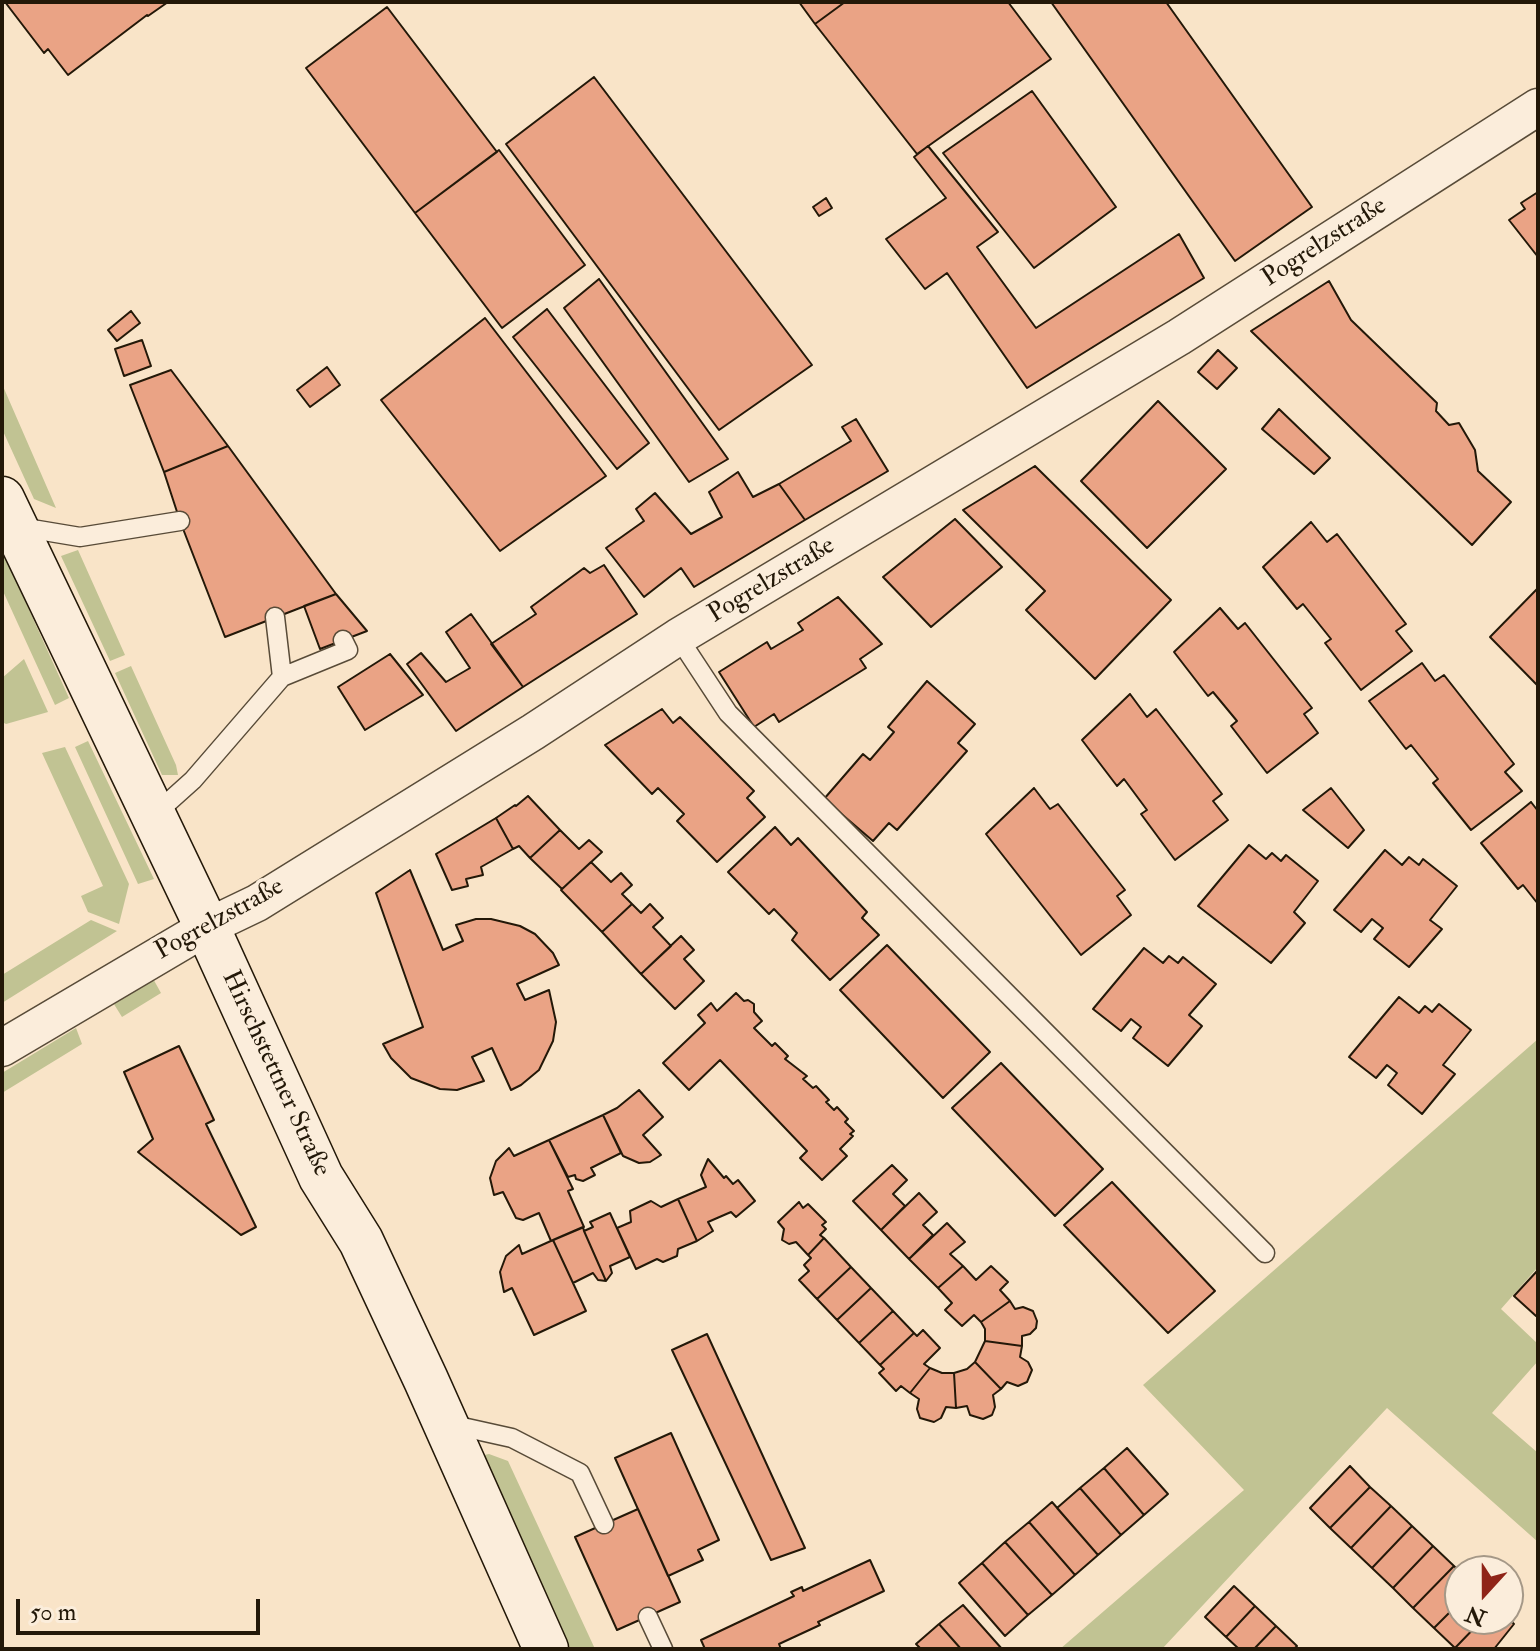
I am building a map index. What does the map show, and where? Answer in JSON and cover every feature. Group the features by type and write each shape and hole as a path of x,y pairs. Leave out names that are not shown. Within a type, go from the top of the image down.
{"main road":[{"name":"Hirschstettner Straße","path":"8,513 207,927 321,1177 361,1241 546,1649"}],"street":[{"name":"Pogrelzstraße","path":"2,1048 207,927 257,903 533,732 678,637 1169,343 1538,107"}],"lane":[{"path":"8,513 80,537 180,521"},
{"path":"275,617 282,677"},
{"path":"678,637 728,713 1265,1253"},
{"path":"154,815 193,780 282,677 348,650 343,640"},
{"path":"445,1424 512,1438 580,1473 604,1524"},
{"path":"648,1617 663,1649"}],"green space":[{"path":"2,384 56,508 34,499 2,429"},
{"path":"2,550 69,698 55,705 2,589"},
{"path":"78,550 125,655 110,661 61,556"},
{"path":"24,659 48,712 6,724 2,722 2,678"},
{"path":"131,666 178,775 162,775 115,673"},
{"path":"88,741 154,879 138,884 75,747"},
{"path":"65,747 129,884 119,924 88,912 81,896 103,886 42,753"},
{"path":"91,920 117,931 2,1003 2,975"},
{"path":"151,975 161,993 122,1017 112,1001"},
{"path":"76,1028 82,1044 2,1093 2,1073"},
{"path":"1538,1039 1538,1267 1501,1309 1538,1344 1538,1361 1492,1413 1538,1453 1538,1542 1387,1408 1162,1649 1060,1649 1244,1490 1143,1385"},
{"path":"484,1455 508,1461 595,1649 565,1649 482,1464"}],"building":[{"path":"5,2 168,2 68,75 48,49 44,53"},
{"path":"799,2 845,2 815,24"},
{"path":"845,2 1008,2 1051,59 917,154 815,24"},
{"path":"1051,2 1166,2 1312,207 1235,261"},
{"path":"387,7 497,152 415,213 306,68"},
{"path":"594,77 812,365 719,430 506,144"},
{"path":"1032,91 1116,207 1034,268 943,153"},
{"path":"928,146 998,232 977,247 1036,328 1179,234 1204,278 1027,388 947,273 925,289 886,239 946,198 914,157"},
{"path":"499,150 585,265 502,328 415,213"},
{"path":"1538,192 1538,257 1509,220 1525,209 1521,203"},
{"path":"826,198 832,208 819,216 813,207"},
{"path":"599,279 728,459 689,482 564,308"},
{"path":"1329,281 1351,320 1437,403 1436,411 1449,425 1459,423 1475,450 1478,471 1511,502 1472,545 1251,331"},
{"path":"547,309 649,443 617,469 513,337"},
{"path":"131,311 140,323 117,341 108,330"},
{"path":"485,318 606,476 500,551 381,400"},
{"path":"142,340 151,366 124,376 115,349"},
{"path":"1218,350 1237,368 1217,389 1198,372"},
{"path":"327,367 340,385 310,407 297,390"},
{"path":"171,370 228,446 164,472 130,385"},
{"path":"1158,401 1226,469 1147,548 1081,481"},
{"path":"1279,409 1330,458 1314,474 1262,429"},
{"path":"856,419 888,471 805,520 779,484 851,441 842,427"},
{"path":"228,446 336,594 225,637 164,472"},
{"path":"1035,466 1171,600 1095,679 1026,610 1045,591 963,510"},
{"path":"738,472 753,497 779,484 805,520 694,587 681,568 644,597 606,548 644,521 636,509 655,493 691,534 722,517 709,492"},
{"path":"955,519 1002,567 931,627 883,577"},
{"path":"1311,522 1327,542 1337,534 1406,624 1396,631 1412,651 1361,690 1325,643 1331,639 1303,604 1297,609 1263,567"},
{"path":"604,565 637,614 523,687 491,644 536,614 531,607 584,568 590,573"},
{"path":"1538,588 1538,686 1490,637"},
{"path":"336,594 367,631 320,649 304,606"},
{"path":"838,597 882,644 860,659 866,668 779,722 774,714 754,727 719,672 767,642 771,649 803,630 798,623"},
{"path":"1220,608 1238,629 1245,623 1312,708 1304,714 1318,733 1267,773 1231,726 1237,721 1213,692 1208,696 1174,652"},
{"path":"471,614 523,687 456,731 407,664 421,653 446,682 470,668 446,632"},
{"path":"390,654 423,695 365,730 338,687"},
{"path":"1422,663 1435,681 1444,675 1514,764 1505,772 1522,791 1471,830 1433,783 1438,779 1411,745 1406,749 1369,701"},
{"path":"927,681 975,724 958,743 967,751 897,830 889,823 873,841 824,799 863,754 870,760 894,732 888,727"},
{"path":"1130,694 1147,717 1156,709 1222,794 1213,801 1228,820 1175,860 1141,814 1147,810 1124,779 1117,786 1082,740"},
{"path":"662,709 673,723 680,717 754,791 747,798 765,817 717,862 677,821 684,814 658,788 652,794 605,745"},
{"path":"1034,788 1050,809 1058,804 1125,890 1117,896 1131,915 1081,955 986,834"},
{"path":"1331,788 1364,830 1348,848 1303,810"},
{"path":"528,796 560,830 530,858 519,846 513,849 496,818"},
{"path":"1531,802 1538,811 1538,904 1523,885 1518,889 1481,843"},
{"path":"496,818 513,849 481,867 483,875 466,879 468,886 452,890 436,854"},
{"path":"775,827 791,845 798,838 867,912 862,918 879,935 830,980 792,940 797,933 774,909 769,914 728,872"},
{"path":"560,830 579,849 589,840 602,852 562,889 530,858"},
{"path":"1249,845 1266,859 1272,853 1281,861 1286,855 1318,881 1294,912 1305,923 1271,963 1198,906"},
{"path":"1385,850 1402,865 1409,857 1419,865 1423,859 1457,886 1430,920 1442,929 1409,967 1374,939 1383,928 1372,919 1361,932 1334,910"},
{"path":"591,862 611,882 621,873 632,885 622,894 632,904 602,932 561,890"},
{"path":"410,870 443,950 463,941 456,925 476,919 491,919 520,926 535,934 553,953 559,965 517,984 525,1000 549,990 556,1022 553,1041 539,1070 511,1090 492,1048 472,1057 484,1081 457,1090 440,1089 411,1078 391,1058 383,1044 423,1027 376,893"},
{"path":"632,904 641,913 650,904 663,918 653,927 671,946 641,974 602,932"},
{"path":"681,936 694,950 684,959 704,981 675,1009 641,974"},
{"path":"887,945 990,1052 943,1098 840,990"},
{"path":"1144,948 1163,963 1169,956 1178,963 1183,957 1216,984 1189,1015 1202,1026 1168,1066 1133,1038 1141,1027 1131,1019 1121,1031 1093,1009"},
{"path":"736,993 744,1001 754,1004 754,1012 762,1021 754,1028 772,1046 775,1043 788,1056 785,1059 807,1076 803,1079 813,1088 816,1086 834,1110 837,1107 854,1131 840,1149 847,1156 822,1180 800,1158 807,1151 720,1060 689,1090 663,1063 705,1023 698,1015 711,1003 717,1011"},
{"path":"1399,997 1419,1013 1425,1006 1432,1012 1439,1004 1471,1030 1443,1065 1455,1074 1422,1114 1388,1085 1397,1073 1387,1065 1376,1078 1349,1057"},
{"path":"179,1046 214,1120 206,1124 256,1227 241,1235 138,1152 153,1139 124,1072"},
{"path":"1001,1063 1103,1169 1055,1216 952,1108"},
{"path":"639,1090 663,1117 643,1135 661,1155 650,1162 639,1163 623,1156 603,1115"},
{"path":"603,1115 621,1153 591,1168 595,1175 583,1181 576,1179 575,1175 568,1177 549,1140"},
{"path":"549,1140 573,1189 568,1191 584,1227 551,1241 539,1213 523,1220 516,1218 503,1192 494,1195 490,1178 496,1161 509,1148 514,1156"},
{"path":"708,1159 724,1178 726,1176 733,1184 738,1180 755,1201 736,1217 731,1212 708,1222 713,1231 697,1241 678,1199 706,1187 701,1175"},
{"path":"892,1165 907,1180 893,1194 905,1206 881,1230 853,1201"},
{"path":"1112,1182 1215,1291 1168,1333 1064,1225"},
{"path":"919,1193 937,1212 923,1225 933,1235 909,1259 881,1230"},
{"path":"678,1199 697,1241 678,1249 677,1256 663,1262 657,1259 636,1269 617,1228 631,1222 630,1211 651,1201 661,1207"},
{"path":"799,1202 803,1208 808,1204 826,1222 822,1225 826,1229 820,1235 824,1238 808,1255 796,1242 789,1244 782,1240 784,1229 778,1222"},
{"path":"610,1213 630,1257 610,1266 612,1273 606,1281 584,1231 593,1227 590,1222"},
{"path":"947,1223 965,1242 950,1254 963,1266 938,1288 909,1259"},
{"path":"583,1227 606,1281 598,1280 593,1273 573,1283 553,1240"},
{"path":"824,1238 851,1267 817,1299 799,1280 809,1271 804,1265 811,1258 808,1255"},
{"path":"553,1240 586,1311 534,1335 512,1288 504,1292 500,1272 506,1256 519,1245 522,1254"},
{"path":"963,1266 976,1280 991,1266 1008,1282 1000,1290 1010,1301 981,1322 974,1315 962,1326 945,1310 952,1303 938,1288"},
{"path":"851,1267 871,1288 837,1320 817,1299"},
{"path":"1538,1270 1538,1314 1536,1316 1514,1296"},
{"path":"871,1288 893,1311 859,1343 837,1320"},
{"path":"1010,1301 1015,1309 1023,1307 1033,1311 1036,1328 1022,1336 1022,1346 985,1341 985,1329 981,1322"},
{"path":"893,1311 914,1333 880,1365 859,1343"},
{"path":"923,1330 940,1348 924,1364 930,1368 910,1393 901,1386 896,1391 879,1373 884,1369 880,1365 914,1333 917,1336"},
{"path":"707,1334 805,1548 771,1560 672,1350"},
{"path":"985,1341 1022,1346 1020,1357 1028,1362 1032,1370 1027,1382 1018,1386 1007,1382 1001,1389 975,1362"},
{"path":"975,1362 1001,1389 993,1395 995,1407 992,1415 983,1419 970,1415 967,1406 956,1408 954,1373 967,1369"},
{"path":"930,1368 942,1373 954,1373 956,1408 946,1407 941,1418 934,1422 920,1418 917,1409 919,1399 910,1393"},
{"path":"671,1433 719,1540 698,1550 703,1560 668,1576 615,1458"},
{"path":"1127,1448 1168,1494 1144,1515 1104,1468"},
{"path":"1350,1466 1370,1487 1330,1528 1310,1508"},
{"path":"1104,1468 1144,1515 1121,1535 1080,1488"},
{"path":"1370,1487 1391,1506 1351,1548 1330,1528"},
{"path":"1080,1488 1121,1535 1098,1555 1057,1508"},
{"path":"1052,1502 1098,1555 1075,1575 1029,1522"},
{"path":"1391,1506 1412,1526 1372,1568 1351,1548"},
{"path":"638,1509 680,1602 617,1630 575,1537"},
{"path":"1029,1522 1075,1575 1052,1595 1005,1542"},
{"path":"1412,1526 1433,1546 1393,1588 1372,1568"},
{"path":"1005,1542 1052,1595 1028,1615 982,1563"},
{"path":"1433,1546 1444,1556 1444,1576 1413,1608 1393,1588"},
{"path":"870,1560 884,1591 818,1622 820,1625 779,1644 781,1649 705,1649 701,1640 794,1596 791,1592 802,1587 803,1591"},
{"path":"982,1563 1028,1615 1005,1636 959,1583"},
{"path":"1444,1576 1444,1618 1434,1628 1413,1608"},
{"path":"1234,1586 1255,1606 1226,1637 1205,1617"},
{"path":"963,1605 1002,1649 961,1649 939,1624"},
{"path":"1255,1606 1276,1626 1254,1649 1239,1649 1226,1637"},
{"path":"1444,1618 1444,1635 1468,1635 1455,1648 1434,1628"},
{"path":"939,1624 961,1649 921,1649 916,1644"},
{"path":"1276,1626 1297,1646 1294,1649 1254,1649"},
{"path":"1468,1635 1505,1635 1494,1649 1455,1648"}]}
